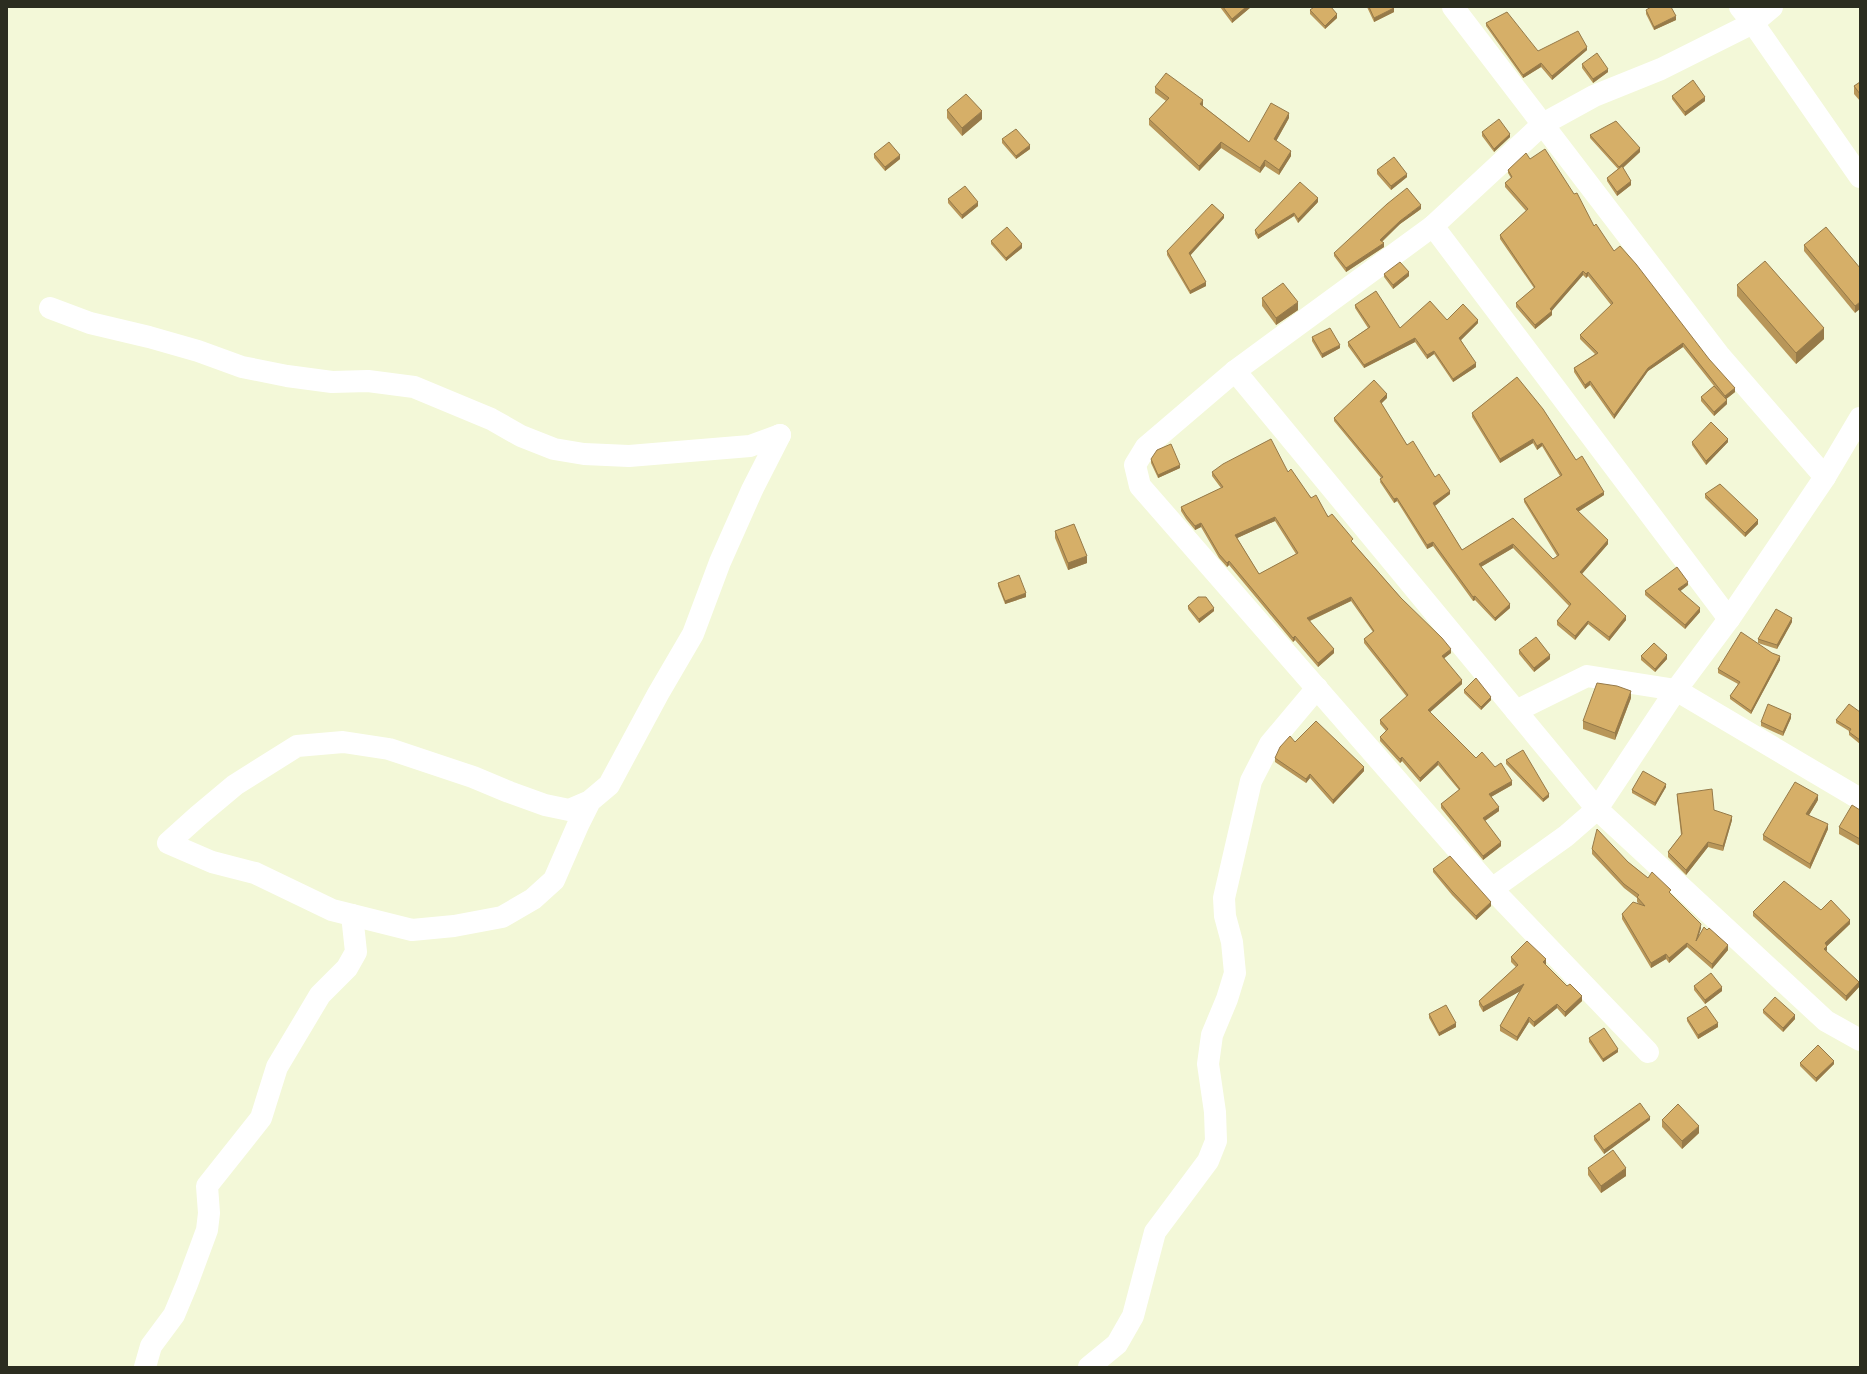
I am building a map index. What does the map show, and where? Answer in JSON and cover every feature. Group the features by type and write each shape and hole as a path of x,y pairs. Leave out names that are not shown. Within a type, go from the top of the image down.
{"street":[{"path":"1453,7 1719,355 1825,477"},
{"path":"1648,1052 1492,889 1140,486 1135,465 1146,447 1235,371 1433,226 1543,124 1594,96 1661,70 1747,15 1772,7"},
{"path":"1747,15 1860,177"},
{"path":"1433,226 1729,619"},
{"path":"50,308 90,323 156,339 242,367 287,376 332,382 368,381 414,387 491,419 520,436 554,449 584,454 629,456 750,446 780,435 752,490 693,634 658,694 609,785 590,801 570,810 545,805 473,777 389,749 343,742 297,746 235,785 168,843 212,862 255,873 332,910 412,930 454,926 502,917 532,899 554,880 590,801"},
{"path":"1235,371 1596,809 1826,1021 1860,1040"},
{"path":"1492,889 1566,836 1596,809 1676,690 1729,619 1825,477 1860,418"},
{"path":"1516,711 1587,676 1676,690 1860,799"},
{"path":"1089,1367 1117,1344 1133,1316 1155,1232 1208,1161 1216,1141 1215,1112 1208,1064 1212,1035 1227,999 1235,973 1232,942 1224,916 1224,898 1251,781 1270,744 1317,688"},
{"path":"145,1367 151,1346 174,1315 188,1284 207,1230 210,1213 207,1186 261,1118 277,1067 320,995 347,968 356,952 352,915"}],"building":[{"path":"1223,7 1246,7 1232,19"},
{"path":"1314,7 1331,7 1337,14 1325,26 1310,10"},
{"path":"1369,7 1394,7 1394,8 1374,18"},
{"path":"1651,7 1671,7 1676,16 1654,27 1646,10"},
{"path":"1507,12 1538,51 1578,31 1587,47 1552,76 1541,63 1523,75 1486,23"},
{"path":"1597,53 1608,69 1593,79 1582,64"},
{"path":"1166,73 1203,100 1200,104 1249,142 1271,103 1289,113 1274,139 1291,151 1279,170 1265,160 1260,168 1221,142 1199,166 1149,119 1169,98 1155,87"},
{"path":"1693,80 1705,97 1685,112 1672,96"},
{"path":"1860,82 1860,94 1854,86"},
{"path":"966,94 982,111 962,128 947,110"},
{"path":"1499,119 1510,134 1494,149 1482,132"},
{"path":"1616,121 1640,148 1619,167 1590,135"},
{"path":"1016,129 1030,145 1016,156 1002,139"},
{"path":"889,142 900,155 885,167 874,154"},
{"path":"1545,149 1574,194 1577,193 1594,226 1596,224 1614,251 1620,246 1636,264 1709,359 1735,388 1725,396 1683,343 1648,368 1614,415 1590,381 1585,385 1574,368 1598,353 1580,335 1613,303 1588,272 1586,274 1583,271 1550,309 1552,311 1535,325 1516,303 1535,287 1500,235 1528,209 1505,183 1512,177 1508,170 1526,153 1530,159"},
{"path":"1394,157 1407,174 1391,186 1377,170"},
{"path":"1622,166 1631,181 1617,192 1607,178"},
{"path":"1300,182 1318,198 1298,219 1294,213 1258,235 1255,230"},
{"path":"965,186 978,202 962,215 948,199"},
{"path":"1407,188 1421,205 1400,221 1380,240 1384,243 1346,268 1334,253 1387,204"},
{"path":"1212,204 1224,215 1189,253 1206,282 1190,291 1167,251"},
{"path":"1007,227 1022,244 1006,258 991,241"},
{"path":"1826,227 1860,268 1860,302 1855,306 1804,245"},
{"path":"1765,261 1824,328 1796,353 1737,285"},
{"path":"1400,262 1409,272 1393,285 1384,274"},
{"path":"1283,283 1298,302 1276,318 1262,298"},
{"path":"1376,291 1400,328 1430,301 1447,320 1463,304 1478,320 1459,338 1476,363 1453,379 1434,351 1427,355 1415,338 1364,365 1348,342 1370,327 1355,305"},
{"path":"1330,328 1340,345 1322,354 1312,337"},
{"path":"1517,377 1543,409 1576,460 1582,456 1604,492 1576,509 1608,540 1580,572 1626,616 1609,637 1588,621 1575,636 1557,621 1571,604 1513,544 1479,564 1510,604 1495,618 1475,596 1473,597 1433,542 1427,545 1397,498 1394,499 1380,479 1383,477 1334,418 1374,380 1387,394 1380,401 1407,445 1413,441 1435,477 1439,474 1450,491 1433,503 1462,550 1513,518 1553,559 1559,555 1524,499 1562,475 1542,443 1537,446 1533,439 1500,459 1472,413"},
{"path":"1714,386 1727,400 1714,412 1701,397"},
{"path":"1711,422 1728,439 1706,461 1692,442"},
{"path":"1271,439 1288,472 1291,469 1311,498 1316,495 1328,517 1332,514 1353,539 1351,541 1401,598 1442,638 1451,649 1442,656 1462,680 1428,710 1476,758 1482,752 1495,767 1501,763 1512,781 1489,794 1499,807 1483,818 1501,842 1483,856 1441,804 1460,789 1438,761 1420,778 1402,757 1400,759 1380,737 1388,729 1380,720 1408,695 1364,639 1374,631 1351,597 1307,618 1334,649 1318,663 1295,636 1293,638 1229,561 1227,563 1219,554 1201,523 1195,526 1186,515 1181,507 1223,487 1212,472 1223,464","holes":["1275,517 1298,553 1259,574 1235,535"]},
{"path":"1171,444 1180,465 1158,475 1151,459 1157,450"},
{"path":"1720,484 1758,520 1745,533 1705,494"},
{"path":"1074,524 1087,556 1068,563 1055,531"},
{"path":"1677,567 1688,582 1678,589 1700,608 1685,625 1645,591"},
{"path":"1019,575 1026,593 1005,601 998,583"},
{"path":"1198,597 1206,597 1214,608 1199,619 1188,606"},
{"path":"1776,609 1792,618 1777,645 1758,639"},
{"path":"1741,632 1772,653 1780,656 1751,711 1730,696 1740,682 1718,669"},
{"path":"1536,637 1550,655 1534,668 1519,650"},
{"path":"1654,643 1667,655 1655,669 1641,656"},
{"path":"1476,678 1491,697 1481,707 1464,690"},
{"path":"1597,683 1617,686 1631,691 1615,733 1583,721"},
{"path":"1768,704 1791,714 1783,732 1761,722"},
{"path":"1849,704 1860,712 1860,740 1849,732 1851,729 1836,720"},
{"path":"1316,721 1364,767 1333,800 1310,774 1306,779 1275,758 1280,747 1290,736 1295,742"},
{"path":"1523,750 1549,794 1543,799 1506,760"},
{"path":"1643,771 1666,784 1655,803 1632,790"},
{"path":"1795,782 1818,795 1806,814 1828,824 1810,864 1763,835"},
{"path":"1712,789 1714,810 1732,816 1723,846 1708,842 1686,870 1668,852 1682,834 1677,794"},
{"path":"1852,805 1860,810 1860,839 1839,827"},
{"path":"1597,829 1628,862 1648,878 1652,872 1671,890 1669,892 1701,924 1696,941 1704,927 1707,930 1709,928 1728,945 1712,964 1687,943 1669,958 1666,954 1651,963 1622,914 1633,902 1645,906 1637,897 1639,895 1624,884 1592,849"},
{"path":"1450,856 1491,902 1476,916 1433,869"},
{"path":"1784,881 1821,910 1831,900 1850,920 1825,943 1827,946 1824,949 1859,982 1846,996 1753,912"},
{"path":"1527,941 1546,959 1543,962 1567,986 1570,984 1582,996 1565,1012 1557,1004 1534,1022 1529,1017 1517,1037 1500,1026 1524,984 1483,1007 1479,1001 1518,965 1511,957"},
{"path":"1711,973 1722,987 1705,1000 1694,986"},
{"path":"1775,997 1795,1015 1783,1028 1763,1010"},
{"path":"1446,1005 1456,1023 1439,1033 1429,1014"},
{"path":"1706,1006 1718,1023 1698,1035 1687,1018"},
{"path":"1604,1028 1618,1049 1603,1059 1589,1038"},
{"path":"1818,1045 1834,1061 1816,1078 1800,1063"},
{"path":"1640,1103 1650,1117 1604,1150 1594,1136"},
{"path":"1678,1104 1699,1126 1682,1141 1662,1120"},
{"path":"1613,1150 1626,1168 1601,1186 1588,1168"}]}
